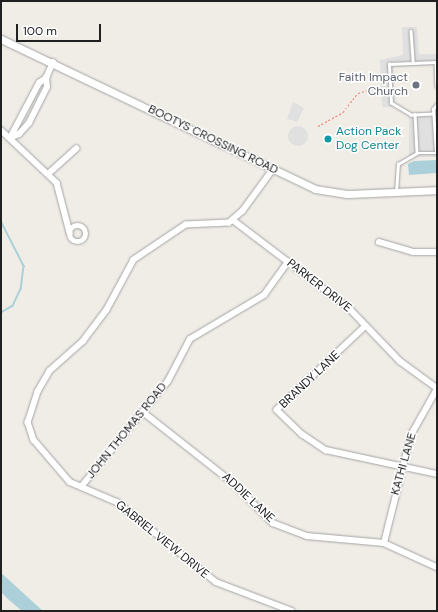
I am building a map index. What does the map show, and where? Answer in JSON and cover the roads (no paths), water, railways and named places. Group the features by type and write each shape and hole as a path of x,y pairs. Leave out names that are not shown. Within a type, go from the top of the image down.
{"street":[{"name":"BOOTYS CROSSING ROAD","path":"1,39 53,62 273,170 326,192 396,192 437,190"},
{"path":"10,138 19,134 29,123 47,87 46,78 53,62"},
{"path":"10,138 39,83 46,78"},
{"path":"1,130 48,174 61,190 70,233"},
{"path":"48,174 76,149"},
{"path":"233,220 273,170"},
{"name":"PARKER DRIVE","path":"233,220 349,308 400,361 437,388"},
{"name":"GABRIEL VIEW DRIVE","path":"233,220 222,225 186,225 134,260 107,310 85,340 50,371 34,403 30,431 53,465 70,482 117,502 216,582 292,611"},
{"path":"379,242 413,252 437,252"},
{"name":"JOHN THOMAS ROAD","path":"81,487 168,381 190,339 215,321 264,295 288,262"},
{"name":"BRANDY LANE","path":"366,326 277,410 302,434 326,450 437,474"},
{"name":"KATHI LANE","path":"384,543 402,466 411,435 437,388"},
{"name":"ADDIE LANE","path":"143,412 232,482 273,523 307,536 384,543 437,567"}],"lane":[{"path":"411,31 413,63"},
{"path":"433,114 415,114 391,103 389,64 436,62 437,86"},
{"path":"396,192 395,169 417,154 436,153 433,114 437,104"},
{"path":"415,114 417,154"}],"water":[{"path":"437,160 437,173 409,175 408,164 414,161"},
{"path":"1,573 43,611 22,611 9,600 1,592"}],"waterway":[{"path":"1,221 24,266 21,289 13,306 1,313"}],"place":[{"name":"Faith Impact Church","path":"416,85"},
{"name":"Action Pack Dog Center","path":"328,139"}]}
